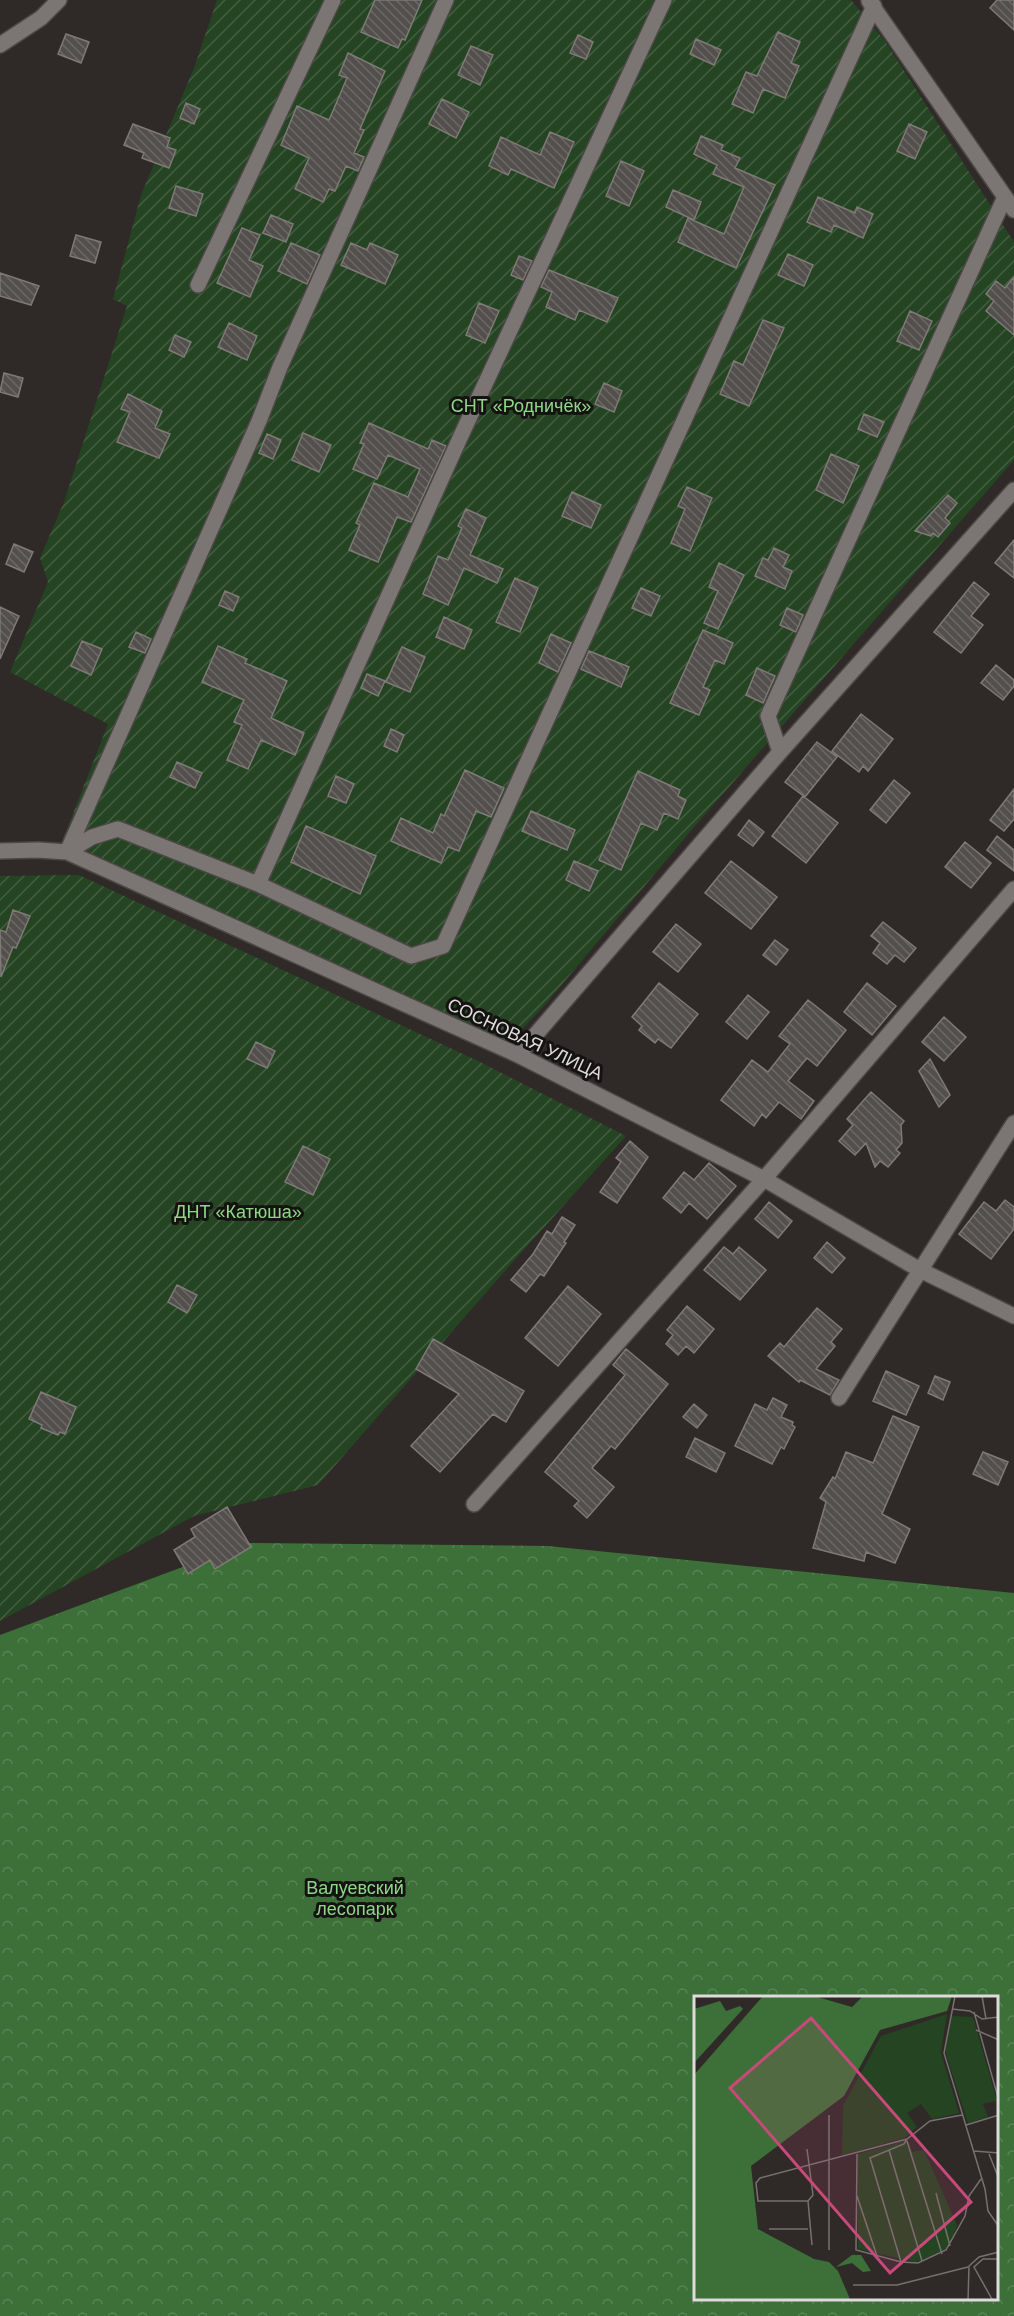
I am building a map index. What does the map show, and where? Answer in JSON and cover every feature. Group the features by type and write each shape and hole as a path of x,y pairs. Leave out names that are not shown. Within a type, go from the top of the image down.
{"street":[{"path":"0,45 41,18 59,0"},
{"path":"198,285 333,0"},
{"path":"67,852 259,421 280,367 446,0"},
{"path":"258,884 459,440 664,0"},
{"path":"67,852 92,837 118,829 258,884 411,956 443,946 871,3"},
{"path":"780,752 768,716 1009,205 871,3"},
{"path":"518,1054 780,752 1014,489"},
{"name":"СОСНОВАЯ УЛИЦА","path":"0,851 67,852 518,1054 764,1179 920,1270 1014,1316"},
{"path":"474,1504 764,1179 1014,889"},
{"path":"839,1398 1014,1123"}],"green space":[{"name":"СНТ «Родничёк»","path":"217,0 851,0 885,41 1014,242 1014,460 695,826 543,1007 509,1043 89,853 63,839 108,724 10,672 48,582 40,558 64,502 127,306 113,299 141,195 194,68"},
{"name":"ДНТ «Катюша»","path":"79,875 478,1061 626,1136 318,1485 194,1516 0,1621 0,876"},
{"name":"Валуевский лесопарк","path":"247,1543 548,1546 1014,1593 1014,2316 0,2316 0,1635"}],"building":[{"path":"375,0 422,0 405,40 402,39 398,48 361,32"},
{"path":"997,0 1014,0 1014,30 990,8"},
{"path":"778,32 800,42 791,63 799,66 785,98 763,89 753,113 732,104 746,72 757,76"},
{"path":"66,34 89,42 81,63 58,54"},
{"path":"578,35 593,42 586,59 570,53"},
{"path":"696,39 721,50 714,65 690,54"},
{"path":"471,46 493,55 480,85 458,75"},
{"path":"348,53 385,71 360,129 364,130 354,153 364,157 358,171 346,166 335,191 329,189 323,202 295,189 309,158 281,145 297,106 329,120 347,78 339,75"},
{"path":"442,99 469,112 456,138 429,124"},
{"path":"186,103 200,109 194,124 180,118"},
{"path":"133,124 170,138 167,147 176,150 169,168 142,158 144,153 124,145"},
{"path":"909,124 927,132 915,159 897,151"},
{"path":"550,132 574,142 554,188 511,169 508,175 489,166 501,137 540,155"},
{"path":"701,136 723,145 721,150 740,158 735,168 775,185 736,268 678,242 688,218 724,234 744,187 713,174 717,165 694,154"},
{"path":"621,161 644,171 629,206 606,196"},
{"path":"176,186 203,194 196,216 169,208"},
{"path":"673,190 701,202 694,220 666,207"},
{"path":"818,197 855,213 857,207 873,214 863,238 834,225 831,232 807,222"},
{"path":"271,215 293,224 286,242 263,233"},
{"path":"242,228 260,235 249,260 263,266 250,297 217,283"},
{"path":"76,235 101,242 95,263 70,256"},
{"path":"291,243 320,255 307,284 278,271"},
{"path":"351,243 367,250 370,243 398,255 385,284 341,265"},
{"path":"788,254 813,265 804,286 778,275"},
{"path":"519,256 532,261 523,280 511,275"},
{"path":"549,270 618,298 607,322 579,310 575,320 546,307 552,292 541,287"},
{"path":"0,273 39,286 31,305 0,296"},
{"path":"1014,277 1014,335 986,311 994,301 986,294 996,281 1005,288"},
{"path":"479,303 499,311 485,343 466,335"},
{"path":"910,311 932,321 919,350 897,341"},
{"path":"763,320 784,328 749,406 720,394 734,361 743,365"},
{"path":"229,323 257,336 247,360 218,347"},
{"path":"175,335 191,342 184,357 169,350"},
{"path":"4,373 23,378 18,397 0,392"},
{"path":"604,383 622,391 614,412 595,404"},
{"path":"128,394 162,411 155,428 170,434 159,458 117,442 130,412 121,409"},
{"path":"864,414 884,422 877,437 858,429"},
{"path":"369,423 428,449 432,440 446,446 411,522 397,517 378,562 349,550 360,525 356,523 374,483 408,497 420,469 388,455 377,479 353,469 364,444 360,443"},
{"path":"303,433 331,445 319,472 292,460"},
{"path":"267,434 281,440 273,459 259,453"},
{"path":"831,454 859,466 843,503 816,490"},
{"path":"687,487 712,498 690,551 671,543 685,509 678,506"},
{"path":"572,492 601,505 591,528 562,516"},
{"path":"948,495 957,503 945,518 950,523 938,537 933,533 931,536 915,531"},
{"path":"466,509 486,518 470,555 503,569 497,583 464,568 448,605 423,594 438,556 448,560 462,528 458,526"},
{"path":"1014,540 1014,578 995,563"},
{"path":"14,544 33,552 24,572 6,564"},
{"path":"774,548 789,555 783,567 792,571 785,589 755,576 763,558 768,560"},
{"path":"719,563 744,575 718,629 704,623 718,591 709,587"},
{"path":"515,578 538,588 520,632 496,622"},
{"path":"974,582 989,594 971,616 983,625 961,653 934,632"},
{"path":"641,588 660,596 651,616 632,608"},
{"path":"225,591 239,597 233,611 219,605"},
{"path":"0,607 19,616 0,659"},
{"path":"787,608 803,615 796,632 780,625"},
{"path":"444,617 472,630 464,649 436,637"},
{"path":"703,630 733,643 724,664 715,660 703,687 710,690 699,715 670,703"},
{"path":"136,632 151,639 145,653 129,647"},
{"path":"551,634 571,643 558,672 539,663"},
{"path":"82,641 102,649 91,675 71,666"},
{"path":"218,646 247,659 245,663 287,681 271,718 304,733 295,755 261,740 248,769 227,760 242,725 234,722 244,700 202,682"},
{"path":"402,647 425,657 410,692 386,682"},
{"path":"589,651 629,667 621,687 581,669"},
{"path":"996,665 1014,680 1014,686 1003,700 981,683"},
{"path":"757,668 775,676 763,703 746,695"},
{"path":"367,674 385,681 378,696 361,688"},
{"path":"861,714 893,739 868,771 863,766 859,772 832,751"},
{"path":"391,729 404,735 397,752 384,746"},
{"path":"817,742 837,757 805,797 785,782"},
{"path":"177,762 202,773 195,788 170,777"},
{"path":"465,770 504,788 491,817 476,811 459,851 448,847 441,863 391,841 401,818 433,833 441,814 444,816"},
{"path":"638,771 680,790 678,796 686,800 678,819 664,813 657,830 641,823 621,870 599,860"},
{"path":"336,776 354,784 346,803 328,796"},
{"path":"894,780 910,793 886,823 870,810"},
{"path":"1014,789 1014,819 1004,831 990,820"},
{"path":"803,796 838,823 806,863 772,836"},
{"path":"531,811 575,830 567,850 522,831"},
{"path":"749,820 764,832 753,846 738,835"},
{"path":"306,826 376,856 360,894 291,862"},
{"path":"997,836 1014,850 1014,871 987,850"},
{"path":"965,842 991,863 971,888 945,867"},
{"path":"574,861 598,871 589,891 566,880"},
{"path":"731,861 777,897 751,929 705,893"},
{"path":"13,910 30,916 16,948 13,947 1,977 0,930 6,932"},
{"path":"883,922 916,948 904,962 895,955 887,964 873,953 880,943 871,936"},
{"path":"676,924 701,944 678,972 653,952"},
{"path":"775,940 788,950 776,965 763,955"},
{"path":"659,983 698,1014 671,1048 658,1039 655,1043 639,1030 642,1026 632,1017"},
{"path":"867,983 896,1006 872,1035 844,1012"},
{"path":"748,995 769,1012 747,1039 726,1022"},
{"path":"808,1000 846,1030 817,1066 807,1058 788,1081 814,1101 801,1119 779,1102 766,1118 762,1114 754,1126 721,1100 752,1060 768,1072 790,1044 779,1036"},
{"path":"944,1017 966,1037 944,1061 922,1042"},
{"path":"256,1042 275,1051 267,1068 247,1059"},
{"path":"930,1059 950,1095 939,1107 919,1071"},
{"path":"871,1092 904,1121 901,1125 902,1143 896,1150 900,1153 888,1167 880,1161 875,1167 866,1143 855,1155 839,1141 853,1125 847,1119"},
{"path":"630,1141 648,1157 617,1203 600,1192 621,1162 616,1158"},
{"path":"303,1146 330,1159 313,1195 285,1182"},
{"path":"709,1163 736,1186 707,1219 689,1203 681,1213 663,1198 684,1172 694,1180"},
{"path":"1005,1200 1014,1207 1014,1229 991,1259 959,1234 984,1202 996,1211"},
{"path":"769,1202 792,1221 778,1238 755,1219"},
{"path":"562,1217 575,1225 544,1276 540,1274 526,1292 511,1280 533,1254 547,1231 552,1234"},
{"path":"827,1242 845,1258 832,1273 814,1258"},
{"path":"724,1247 733,1254 739,1247 766,1270 740,1300 704,1270"},
{"path":"177,1285 197,1295 187,1313 168,1302"},
{"path":"568,1286 601,1314 558,1366 525,1338"},
{"path":"687,1306 714,1329 694,1353 686,1346 678,1355 666,1344 673,1335 667,1330"},
{"path":"817,1308 842,1329 831,1342 835,1346 816,1369 839,1380 830,1395 800,1380 799,1382 768,1356 780,1343 784,1347"},
{"path":"433,1339 524,1391 506,1422 493,1414 440,1472 411,1446 459,1394 416,1369"},
{"path":"626,1349 668,1384 615,1449 611,1446 592,1468 614,1487 587,1518 574,1506 579,1501 545,1472 625,1375 613,1365"},
{"path":"886,1371 919,1386 906,1415 873,1401"},
{"path":"935,1376 950,1382 943,1400 928,1393"},
{"path":"41,1392 76,1407 65,1434 60,1432 58,1435 41,1428 42,1425 29,1419"},
{"path":"773,1398 787,1405 781,1417 793,1422 792,1425 795,1427 784,1449 781,1447 772,1464 735,1446 755,1404 767,1410"},
{"path":"694,1404 707,1415 697,1428 683,1417"},
{"path":"893,1416 919,1427 882,1514 910,1529 895,1563 866,1552 864,1561 813,1548 826,1502 820,1498 833,1477 835,1479 846,1452 873,1463"},
{"path":"695,1438 725,1453 716,1472 686,1457"},
{"path":"983,1452 1008,1462 998,1485 973,1474"},
{"path":"227,1507 251,1547 215,1569 210,1560 188,1574 174,1550 195,1537 191,1529"}]}
